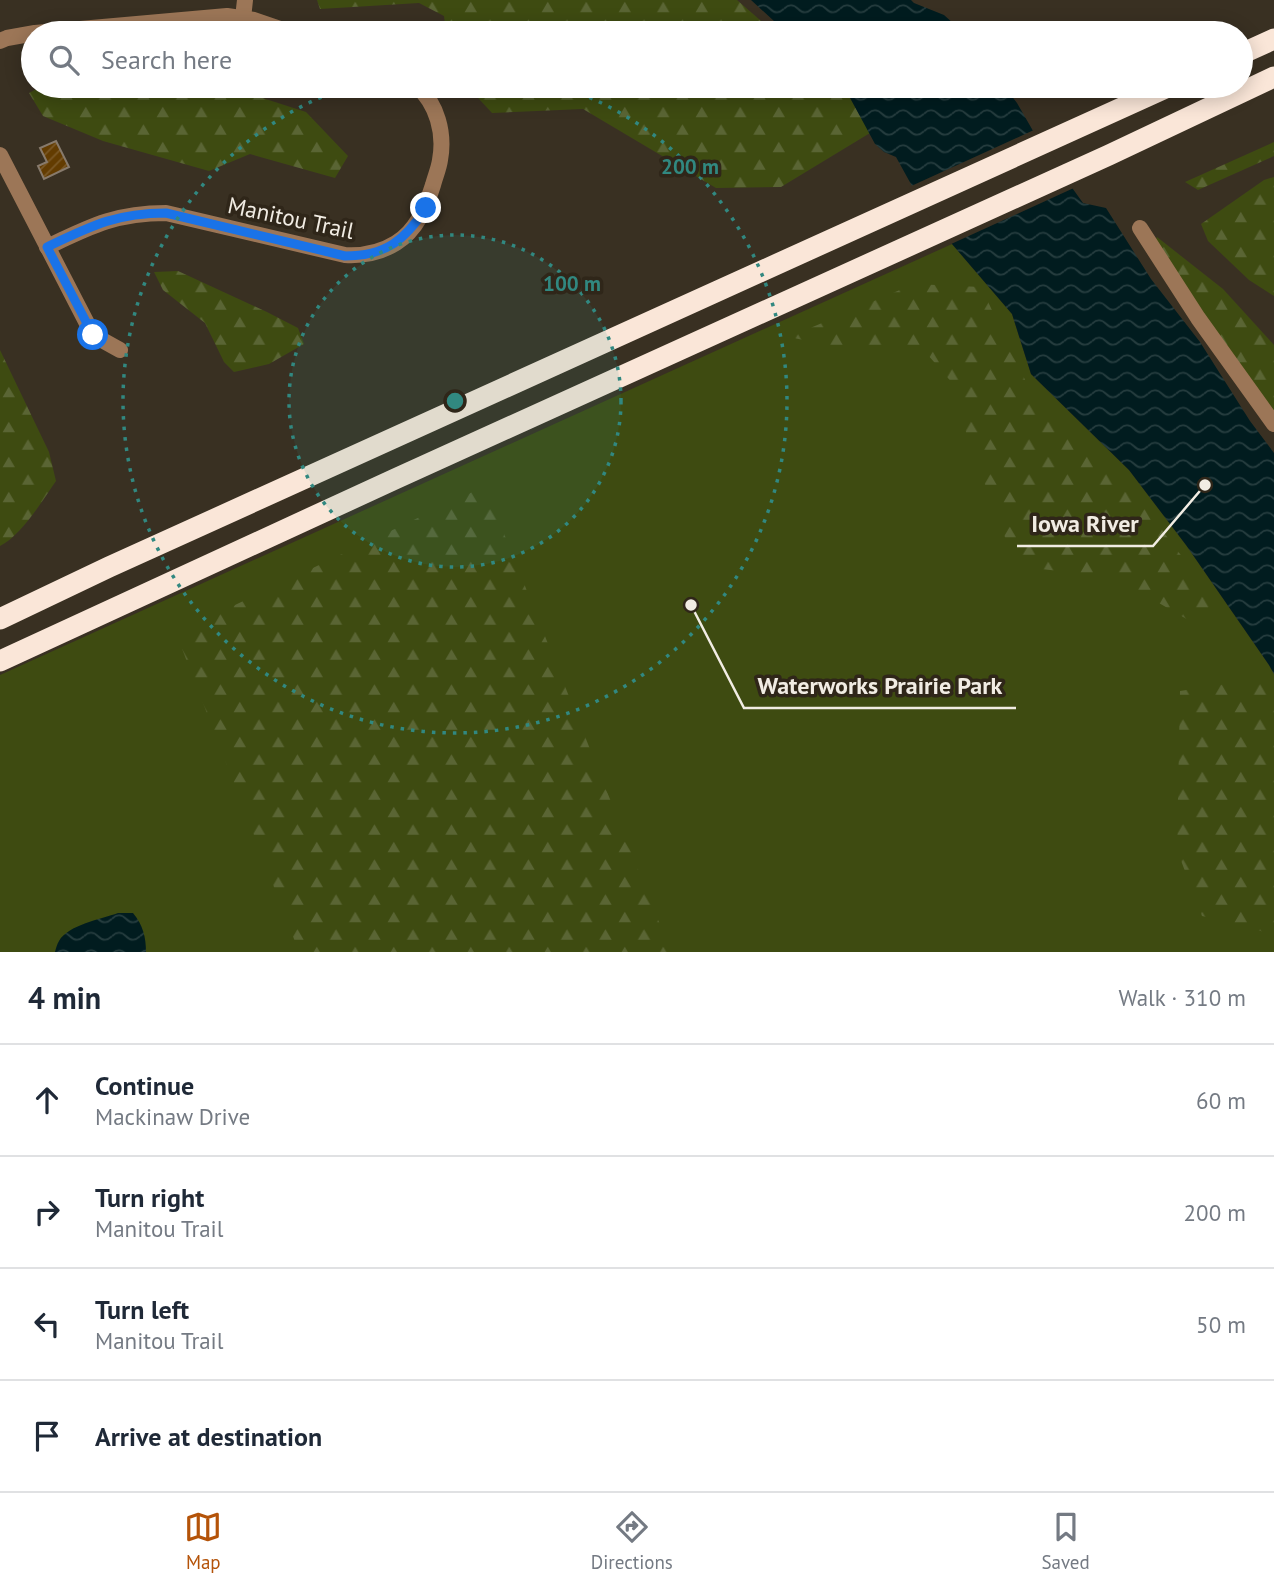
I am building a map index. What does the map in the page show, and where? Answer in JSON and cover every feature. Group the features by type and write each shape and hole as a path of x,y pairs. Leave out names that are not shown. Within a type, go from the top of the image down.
{"highway":[{"path":"1253,49 1274,39"},
{"path":"1253,87 1274,77"},
{"path":"1253,93 1274,84"},
{"path":"0,619 109,567 1143,98"},
{"path":"0,661 1230,98"},
{"path":"1166,128 1240,98"}],"street":[{"path":"243,18 245,0"},
{"path":"171,21 227,16 257,21"},
{"path":"0,41 21,35"},
{"name":"Manitou Trail","path":"47,247 98,223 122,216 166,213 345,256 363,256 381,250 397,242 413,228 426,208 440,159 440,125 428,98"},
{"path":"0,155 93,335 120,350"},
{"path":"1140,228 1198,318 1274,424"}],"green space":[{"path":"317,0 737,0 761,21 445,21 444,16 419,3 320,9"},
{"path":"32,98 263,98 306,112 348,156 335,178 250,154 209,171 103,141 43,116"},
{"path":"478,98 850,98 870,133 781,187 716,188 583,109 492,113"},
{"path":"1274,142 1274,156 1198,190 1185,182"},
{"path":"1274,177 1274,296 1249,280 1208,241 1201,224 1264,180"},
{"path":"1157,237 1223,289 1274,345 1274,412 1154,244"},
{"path":"952,244 1012,314 1031,374 1129,470 1186,545 1274,674 1274,952 0,952 0,675"},
{"path":"178,271 298,328 304,344 269,364 234,372 224,362 205,323 163,290 154,272"},
{"path":"914,284 981,287 1027,384 1114,466 1216,602 1190,621 1114,577 1041,569 1011,553 968,440 954,385 921,347 852,350 789,337"},
{"path":"0,350 49,452 56,481 24,526 0,546"},
{"path":"485,486 671,952 299,952 176,633"},
{"path":"1265,678 1274,694 1274,936 1250,927 1202,916 1177,850 1180,691"}],"water":[{"path":"751,0 911,0 944,15 951,21 774,21"},
{"path":"850,98 1013,98 1040,143 1083,203 1106,208 1151,279 1200,342 1250,421 1274,453 1274,674 1186,545 1129,470 1031,374 1012,314 952,244 912,186 896,157 875,144"},
{"path":"118,913 133,913 143,931 146,952 55,952 63,935 86,923"}],"pier":[{"path":"1036,129 1076,187 949,245 909,187"}],"building":[{"path":"56,141 69,167 44,179 38,166 47,162 40,148"}],"place":[{"name":"Iowa River","path":"1205,485"},
{"name":"Waterworks Prairie Park","path":"691,605"}],"route":[{"path":"93,335 47,247 98,223 142,213 166,213 345,256 363,256 397,242 413,228 426,208"}]}
